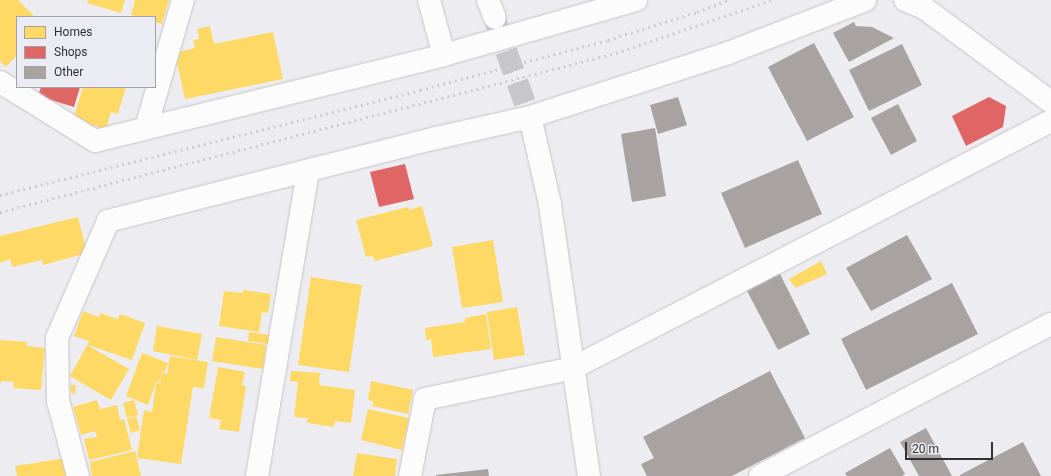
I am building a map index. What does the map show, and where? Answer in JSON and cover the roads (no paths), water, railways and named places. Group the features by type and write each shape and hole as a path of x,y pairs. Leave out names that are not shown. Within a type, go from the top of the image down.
{"street":[{"path":"146,128 183,0"},
{"path":"429,0 444,55"},
{"path":"0,82 95,141 444,55 636,0"},
{"path":"78,476 58,401 57,338 108,221 449,135 530,117 728,53 866,0"},
{"path":"905,0 924,8 1051,102"},
{"path":"530,117 550,204 589,476"},
{"path":"410,476 425,399 573,368 1051,121"},
{"path":"257,476 308,171"},
{"path":"760,476 1051,324"}],"tunnel":[{"path":"495,20 530,117"}],"railway":[{"path":"0,195 420,90 608,40 697,12 729,0"},
{"path":"0,212 616,53 772,0"}]}
